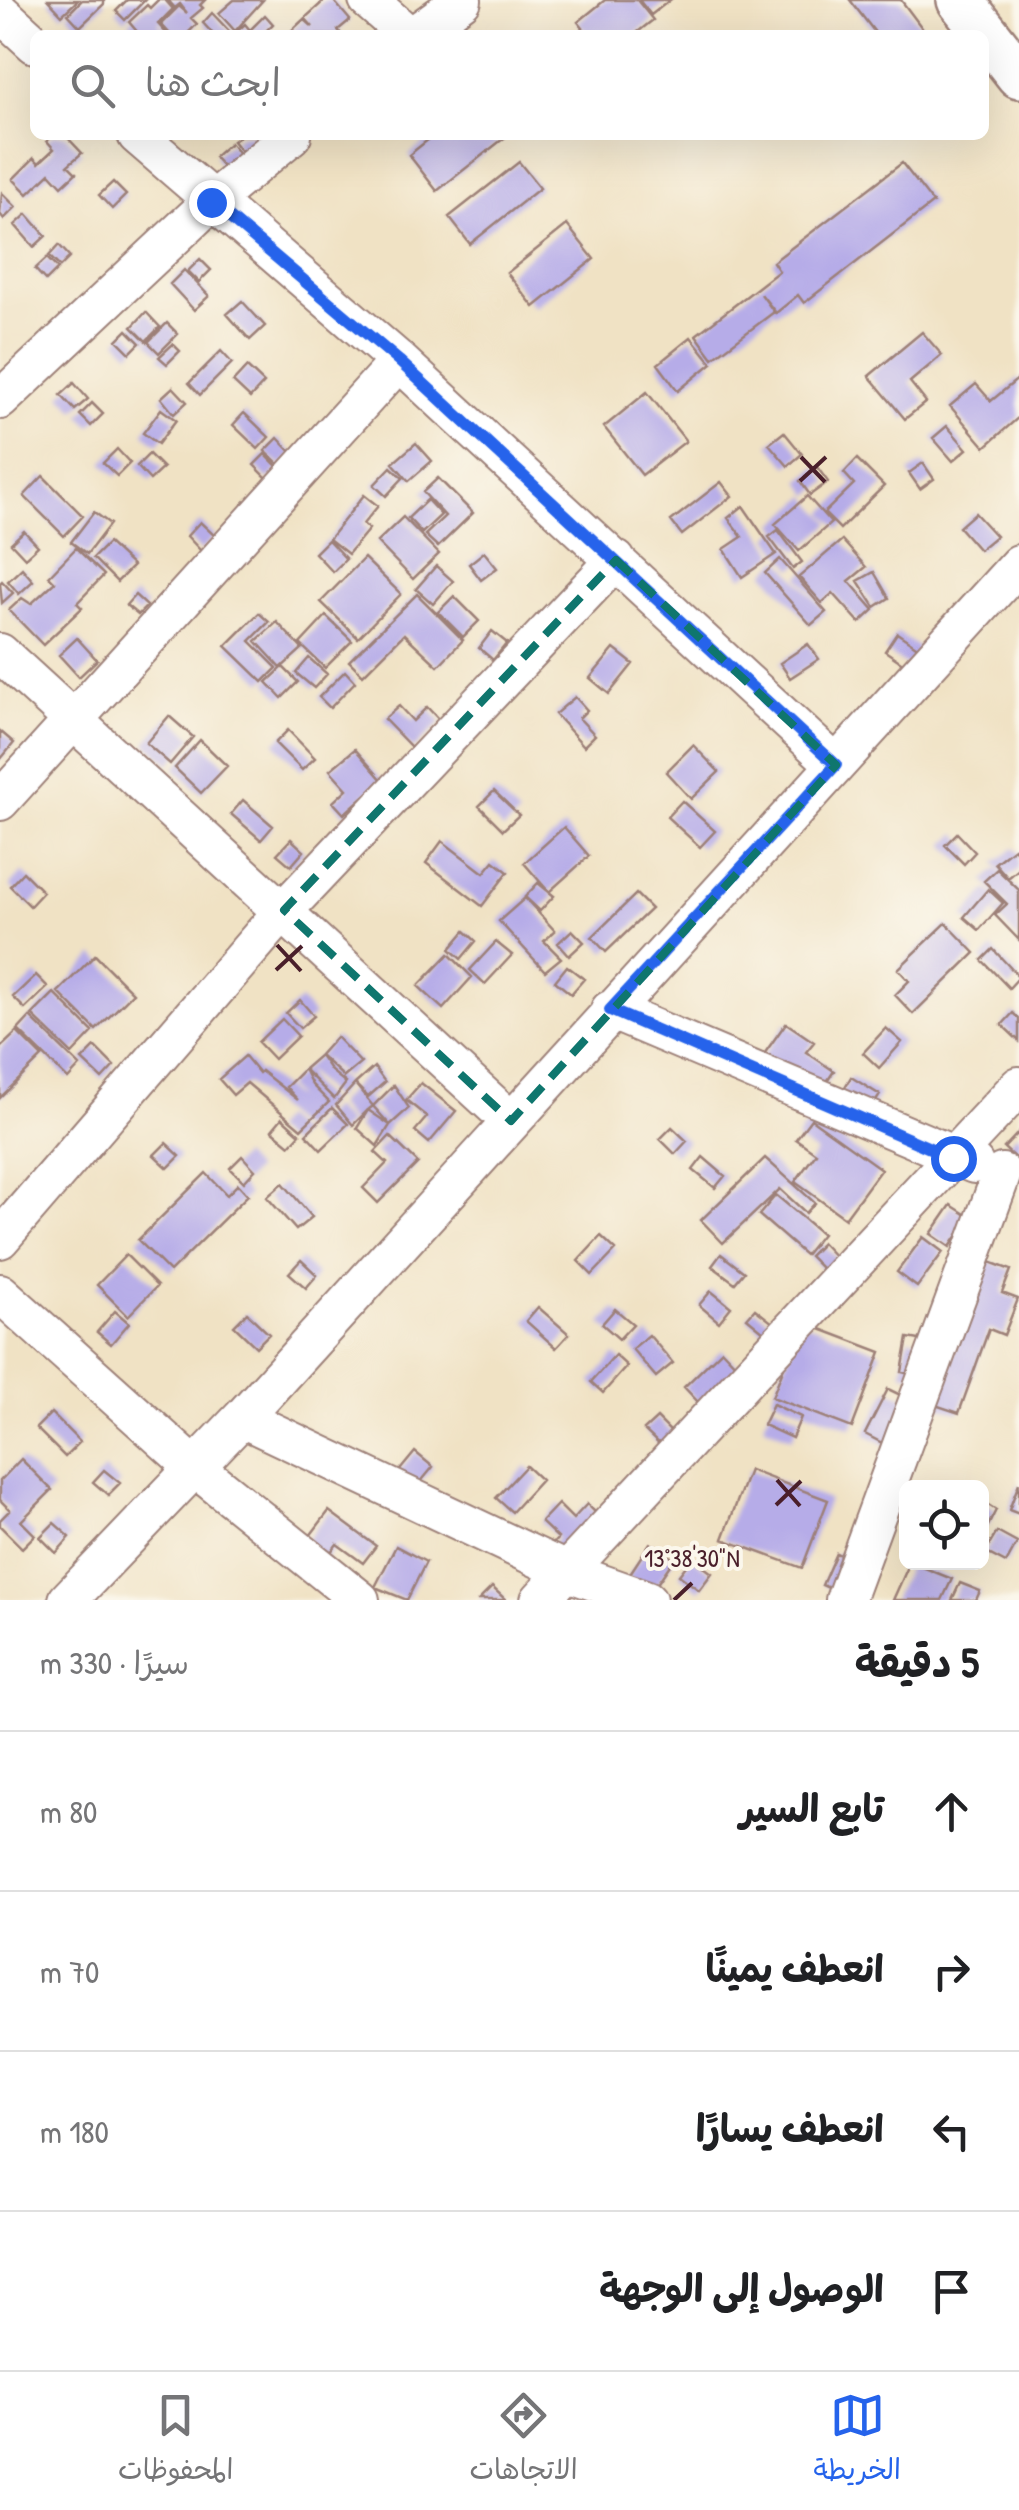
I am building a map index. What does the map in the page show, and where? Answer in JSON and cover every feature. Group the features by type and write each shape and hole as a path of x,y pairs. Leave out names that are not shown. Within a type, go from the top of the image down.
{"street":[{"path":"368,0 405,30"},
{"path":"418,30 462,0"},
{"path":"960,0 983,30"},
{"path":"0,12 30,39"},
{"path":"989,37 1019,76"},
{"path":"143,140 399,361 836,765"},
{"path":"0,400 211,202 286,140"},
{"path":"0,801 399,361"},
{"path":"0,1239 284,910 616,560"},
{"path":"68,1600 242,1418 1019,564"},
{"path":"0,653 510,1121"},
{"path":"610,1010 953,1158 1010,1176 845,1600"},
{"path":"540,1600 1019,1086"},
{"path":"0,1294 193,1466 360,1600"},
{"path":"242,1418 568,1572 647,1600"}],"highlighted area":[{"path":"616,560 836,765 511,1121 284,910"}],"building":[{"path":"48,0 78,0 62,15"},
{"path":"82,0 104,0 104,4 80,27 68,14"},
{"path":"127,0 145,0 125,20 116,11"},
{"path":"158,0 165,0 173,9 158,24 163,30 136,30 129,22 147,5 150,8"},
{"path":"168,0 205,0 200,5 203,8 191,18 197,24 191,30 166,30 161,24 179,6 187,13 180,4 175,8"},
{"path":"234,0 263,0 236,30 219,13"},
{"path":"325,0 333,0 350,20 338,30 292,30 304,19 313,27 305,18"},
{"path":"605,0 637,0 653,20 640,30 585,30 578,22"},
{"path":"639,0 670,0 651,15"},
{"path":"850,0 901,0 922,28 919,30 873,30"},
{"path":"212,13 228,30 209,30 203,23"},
{"path":"265,15 273,24 267,30 251,29"},
{"path":"70,140 82,153 68,165 76,173 62,186 50,173 28,194 13,179 34,158 39,163 54,149 47,141"},
{"path":"234,140 261,140 243,154"},
{"path":"428,140 502,140 437,191 409,155"},
{"path":"230,143 240,155 225,169 214,157"},
{"path":"519,162 540,188 470,244 449,217"},
{"path":"902,163 933,203 804,303 798,295 776,313 761,294 774,312 713,358 696,335 779,271 773,262"},
{"path":"113,182 126,195 112,209 99,195"},
{"path":"2,193 16,207 4,219 0,214"},
{"path":"27,214 46,236 34,247 15,225"},
{"path":"567,225 594,259 534,307 507,273"},
{"path":"59,245 70,257 60,267 49,256"},
{"path":"47,258 58,269 46,281 35,269"},
{"path":"200,259 211,270 199,282 188,271"},
{"path":"184,270 209,296 194,310 170,284"},
{"path":"242,301 265,326 250,340 227,314"},
{"path":"146,312 160,327 146,341 132,327"},
{"path":"167,323 178,334 159,353 148,342"},
{"path":"127,330 140,343 130,353 117,340"},
{"path":"922,332 942,355 910,382 926,402 905,419 869,376"},
{"path":"691,337 712,363 678,391 658,364"},
{"path":"173,344 180,351 167,364 159,357"},
{"path":"221,351 232,363 200,395 189,383"},
{"path":"247,367 264,383 250,398 233,382"},
{"path":"1019,378 1019,417 985,447 950,406 976,384 991,401"},
{"path":"74,383 88,399 75,410 61,395"},
{"path":"173,387 187,402 174,414 161,398"},
{"path":"647,392 686,441 642,475 604,427"},
{"path":"92,403 103,414 91,426 80,415"},
{"path":"161,409 176,420 158,444 143,433"},
{"path":"244,413 269,437 258,449 233,425"},
{"path":"947,426 967,449 953,461 933,438"},
{"path":"784,432 802,454 788,466 769,444"},
{"path":"278,438 293,454 281,466 265,451"},
{"path":"416,443 432,461 409,481 393,463"},
{"path":"117,449 130,463 117,476 103,463"},
{"path":"149,454 163,468 150,480 137,466"},
{"path":"265,454 279,468 268,479 254,465"},
{"path":"857,459 884,486 840,529 824,513 854,484 844,473"},
{"path":"923,463 934,479 920,489 909,473"},
{"path":"391,467 403,478 386,496 374,485"},
{"path":"817,467 828,482 810,495 800,481"},
{"path":"43,476 83,516 64,536 24,496"},
{"path":"438,478 473,513 438,547 425,535 445,516 423,492"},
{"path":"721,482 732,496 682,535 671,521"},
{"path":"364,495 378,506 363,524 369,529 348,554 329,539"},
{"path":"807,496 831,523 799,551 775,524"},
{"path":"427,500 441,515 422,533 408,518"},
{"path":"743,506 776,554 742,577 724,549 742,537 728,518"},
{"path":"94,512 110,524 87,554 71,542"},
{"path":"975,513 996,536 979,550 959,527"},
{"path":"403,517 439,554 413,579 377,542"},
{"path":"200,522 215,536 201,551 187,536"},
{"path":"778,530 802,562 793,569 769,537"},
{"path":"24,531 38,546 25,558 11,543"},
{"path":"328,540 346,559 333,572 315,553"},
{"path":"842,540 866,567 849,581 874,610 860,623 833,593 822,603 799,577"},
{"path":"108,543 133,566 117,582 93,558"},
{"path":"76,548 104,575 77,603 82,608 43,645 9,610 22,598 31,604 55,582 49,576"},
{"path":"484,552 497,568 481,580 469,564"},
{"path":"364,558 401,594 358,638 321,602"},
{"path":"780,559 826,612 811,625 765,573"},
{"path":"436,566 453,581 433,604 416,589"},
{"path":"22,568 33,581 19,594 8,581"},
{"path":"874,572 889,598 875,607 858,581"},
{"path":"0,583 13,593 2,603"},
{"path":"417,594 463,640 438,666 404,634 363,675 349,661"},
{"path":"135,595 147,606 138,615 126,605"},
{"path":"454,596 479,621 463,637 438,612"},
{"path":"259,613 269,622 250,641 277,668 263,682 226,646"},
{"path":"326,616 352,641 325,668 300,644"},
{"path":"277,622 302,649 281,668 256,641"},
{"path":"492,631 507,643 493,660 479,648"},
{"path":"897,633 919,648 907,666 885,651"},
{"path":"77,638 97,660 79,677 59,655"},
{"path":"808,644 819,659 790,678 780,663"},
{"path":"614,649 633,664 609,694 590,678"},
{"path":"309,658 327,674 314,688 296,673"},
{"path":"283,667 298,682 282,698 267,682"},
{"path":"345,671 355,682 330,708 319,697"},
{"path":"575,697 587,710 579,718 595,735 584,746 555,714"},
{"path":"399,706 413,721 427,707 441,722 413,749 384,719"},
{"path":"169,716 193,737 170,764 146,743"},
{"path":"288,730 315,758 302,770 275,743"},
{"path":"0,731 14,743 0,760"},
{"path":"200,740 227,766 201,793 175,768"},
{"path":"693,745 719,772 691,799 666,772"},
{"path":"355,749 382,780 344,814 333,802 347,789 330,770"},
{"path":"494,791 519,815 503,830 479,806"},
{"path":"243,800 273,826 261,840 231,814"},
{"path":"682,801 715,831 700,847 667,817"},
{"path":"564,827 589,856 549,892 524,863"},
{"path":"957,833 975,852 964,864 945,845"},
{"path":"291,839 304,851 291,866 277,854"},
{"path":"442,841 484,873 494,861 508,872 482,906 426,863"},
{"path":"1014,848 1019,853 1019,869 1008,878 995,863"},
{"path":"997,869 1019,890 1019,940 995,915 1007,904 984,881"},
{"path":"23,872 43,892 30,906 10,886"},
{"path":"538,883 554,896 540,911 525,897"},
{"path":"988,889 1003,903 979,930 964,917"},
{"path":"636,894 651,909 606,952 592,937"},
{"path":"525,898 555,931 544,941 561,958 545,971 499,921"},
{"path":"946,923 975,953 913,1014 895,995 909,981 898,969"},
{"path":"572,930 584,942 569,956 558,943"},
{"path":"465,931 476,941 461,959 450,949"},
{"path":"496,942 512,955 485,984 470,970"},
{"path":"993,949 1019,977 1009,988 982,960"},
{"path":"449,954 472,977 443,1009 418,986"},
{"path":"95,955 133,993 96,1030 58,992"},
{"path":"567,966 584,979 571,994 555,981"},
{"path":"36,975 48,987 25,1009 13,997"},
{"path":"54,993 93,1032 72,1054 32,1015"},
{"path":"300,1000 314,1016 300,1028 286,1013"},
{"path":"1013,1013 1019,1019 1019,1041 1002,1025"},
{"path":"30,1017 80,1066 68,1079 18,1030"},
{"path":"282,1019 298,1036 274,1059 258,1042"},
{"path":"786,1023 814,1042 806,1052 834,1071 818,1095 762,1057"},
{"path":"886,1028 902,1042 879,1068 863,1053"},
{"path":"17,1032 42,1057 0,1098 0,1048"},
{"path":"336,1037 361,1063 344,1077 320,1055"},
{"path":"95,1047 114,1066 102,1079 82,1060"},
{"path":"320,1055 346,1083 334,1099 304,1069"},
{"path":"245,1056 259,1073 298,1100 286,1087 304,1069 312,1085 329,1102 301,1129 247,1083 233,1095 219,1079"},
{"path":"374,1067 385,1082 368,1097 355,1084"},
{"path":"851,1077 880,1095 868,1114 839,1097"},
{"path":"421,1083 456,1111 429,1143 415,1131 427,1117 406,1100"},
{"path":"355,1084 373,1106 353,1125 336,1105"},
{"path":"394,1085 409,1108 390,1125 373,1106"},
{"path":"332,1108 348,1124 321,1150 306,1134"},
{"path":"368,1110 390,1125 377,1146 357,1128"},
{"path":"282,1118 300,1134 290,1145 272,1130"},
{"path":"811,1119 881,1169 845,1218 795,1182 816,1153 796,1139"},
{"path":"672,1127 687,1141 675,1154 660,1139"},
{"path":"1019,1132 1019,1162 1004,1148"},
{"path":"390,1136 418,1163 378,1203 363,1188 387,1163 375,1152"},
{"path":"166,1143 180,1156 168,1168 154,1155"},
{"path":"242,1156 255,1170 244,1182 230,1168"},
{"path":"703,1157 725,1176 715,1188 693,1170"},
{"path":"765,1158 815,1203 806,1213 780,1189 723,1243 701,1220"},
{"path":"206,1173 227,1195 238,1184 248,1195 170,1272 138,1240"},
{"path":"283,1183 312,1217 296,1230 267,1197"},
{"path":"776,1195 822,1234 805,1255 759,1215"},
{"path":"951,1205 970,1217 950,1247 931,1234"},
{"path":"601,1236 616,1250 592,1275 578,1261"},
{"path":"923,1237 943,1252 917,1287 897,1272"},
{"path":"822,1243 838,1260 825,1272 809,1256"},
{"path":"721,1254 744,1272 735,1283 712,1266"},
{"path":"126,1255 157,1286 128,1316 97,1285"},
{"path":"301,1260 317,1275 306,1288 289,1273"},
{"path":"987,1261 1011,1270 1002,1293 1018,1299 1004,1335 989,1329 959,1413 935,1405"},
{"path":"711,1291 731,1307 719,1322 699,1305"},
{"path":"538,1307 569,1334 556,1348 526,1321"},
{"path":"615,1309 633,1324 619,1339 602,1324"},
{"path":"755,1309 773,1323 764,1332 747,1318"},
{"path":"115,1311 129,1323 111,1344 97,1332"},
{"path":"247,1313 269,1334 256,1347 234,1326"},
{"path":"802,1322 881,1352 852,1428 772,1397"},
{"path":"649,1335 673,1363 656,1377 632,1349"},
{"path":"908,1338 925,1341 918,1376 902,1372"},
{"path":"722,1350 738,1367 700,1404 684,1387"},
{"path":"615,1355 627,1366 603,1393 591,1382"},
{"path":"888,1389 911,1400 888,1446 865,1434"},
{"path":"773,1404 801,1417 792,1438 763,1425"},
{"path":"51,1413 80,1442 65,1457 36,1428"},
{"path":"657,1418 675,1436 663,1448 644,1430"},
{"path":"415,1452 433,1467 409,1496 391,1481"},
{"path":"21,1459 52,1490 21,1521 35,1535 22,1548 0,1526 0,1520 10,1510 0,1500 0,1481"},
{"path":"526,1466 541,1480 512,1512 496,1498"},
{"path":"104,1470 120,1483 108,1495 93,1482"},
{"path":"749,1470 828,1500 802,1568 723,1539"},
{"path":"1019,1483 1019,1514 1009,1510"},
{"path":"558,1504 573,1519 587,1504 603,1520 564,1559 550,1547 558,1538 541,1522"},
{"path":"989,1506 996,1510 989,1524"},
{"path":"329,1511 376,1546 363,1563 337,1544 324,1561 303,1545"},
{"path":"54,1523 70,1537 56,1553 40,1537"},
{"path":"997,1532 1017,1543 1006,1563 989,1554"},
{"path":"650,1543 674,1559 650,1594 627,1578"},
{"path":"396,1546 426,1562 407,1600 375,1587"},
{"path":"836,1553 855,1562 840,1593 822,1585"},
{"path":"692,1558 712,1573 699,1590 679,1575"},
{"path":"906,1570 930,1570 952,1579 942,1600 893,1600"},
{"path":"960,1583 980,1591 976,1600 952,1600"},
{"path":"492,1587 506,1600 479,1600"}],"route":[{"path":"211,202 399,361 836,765 610,1010 953,1158"}]}
